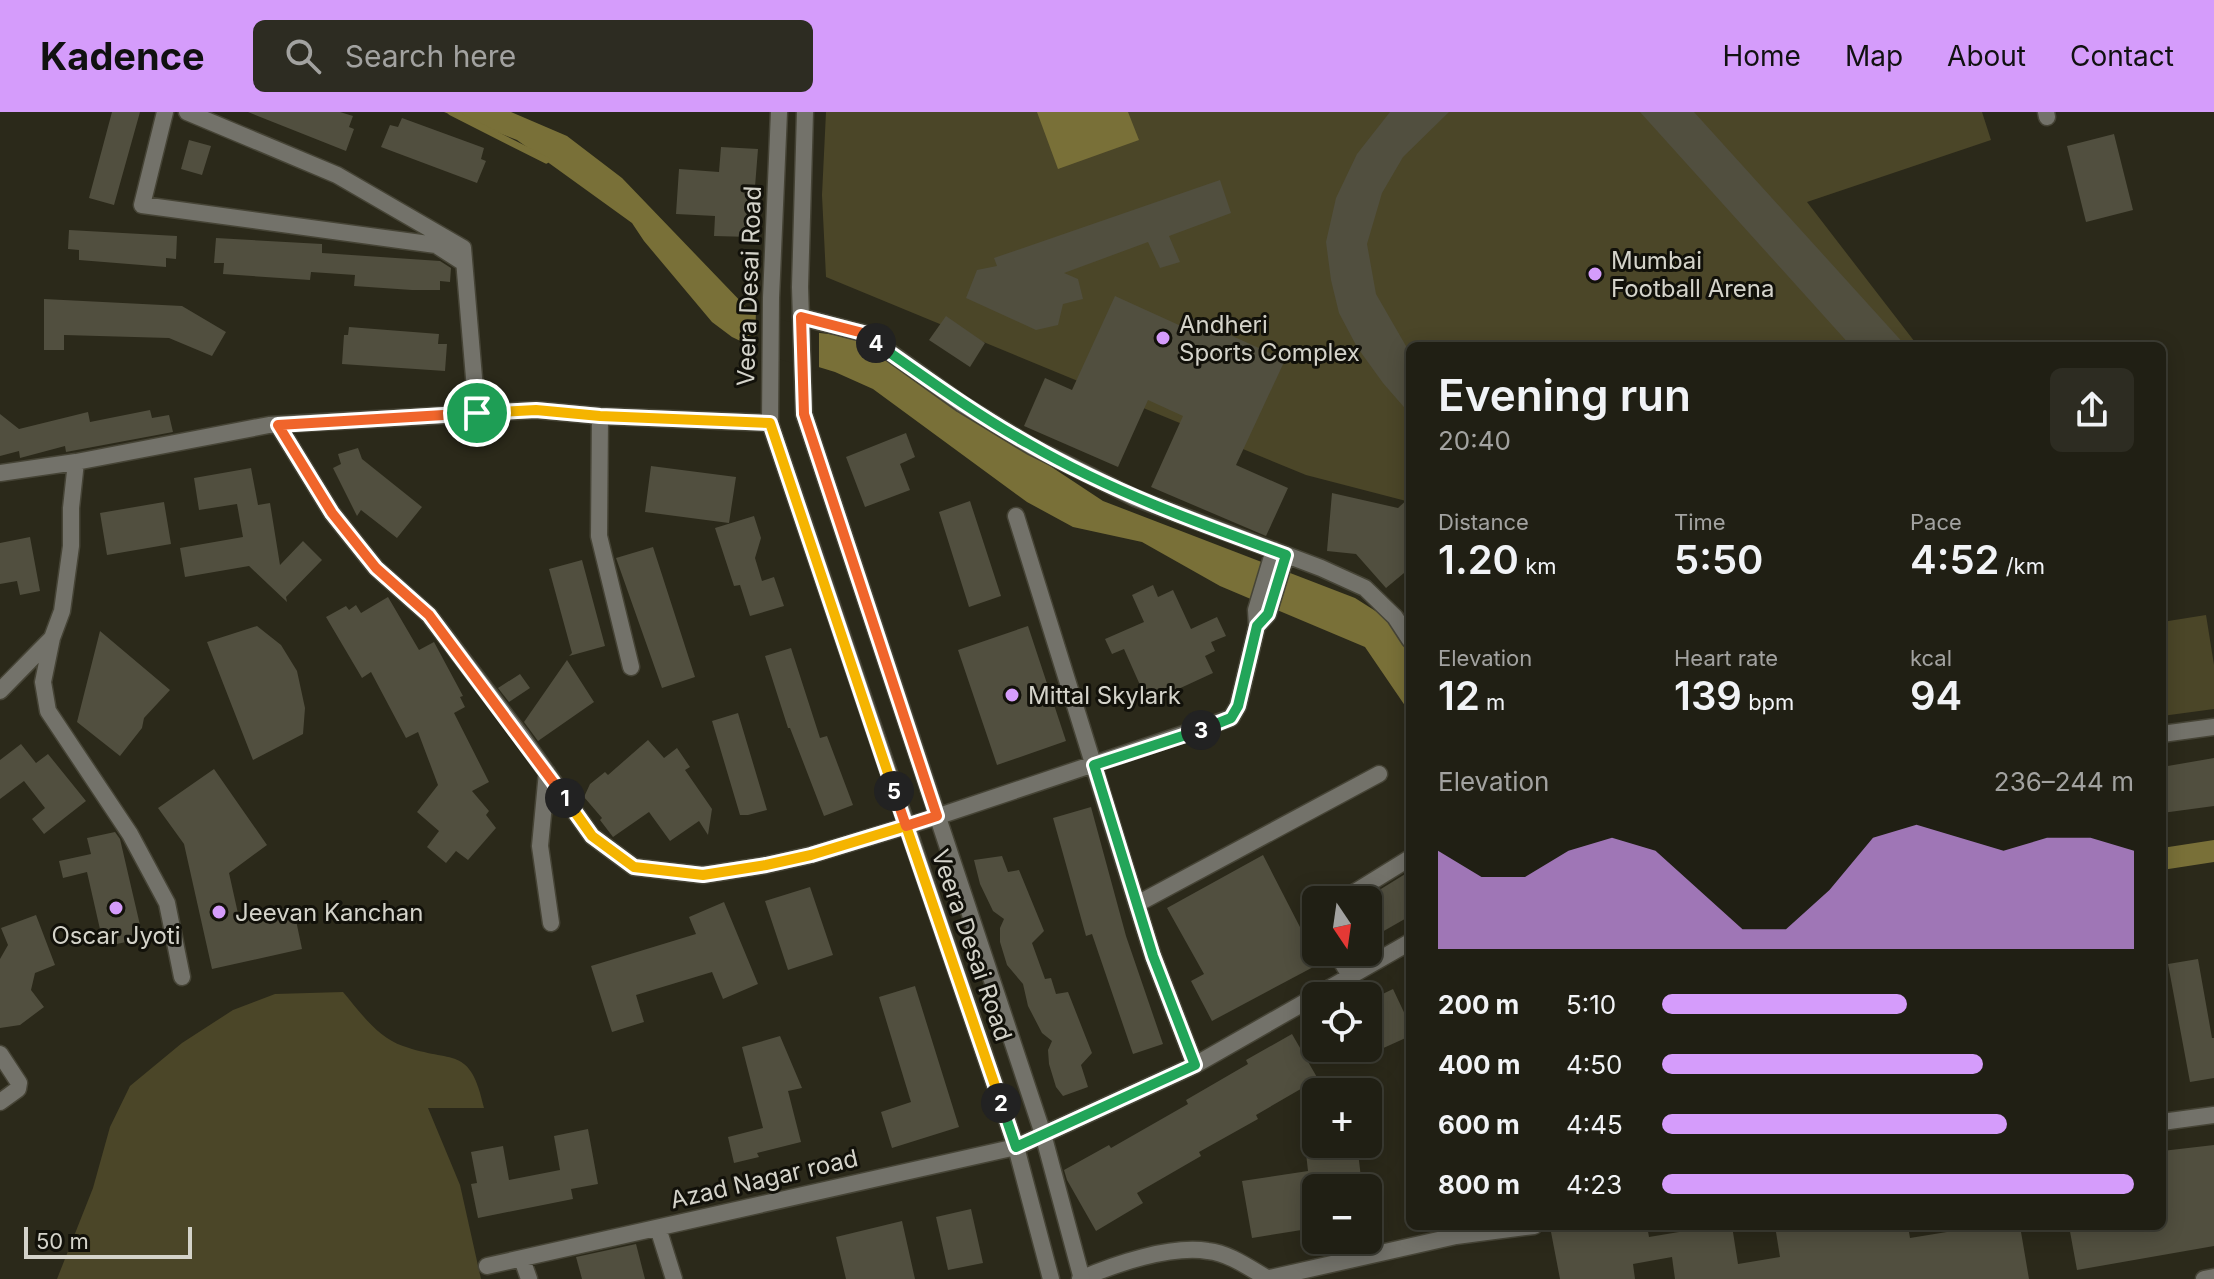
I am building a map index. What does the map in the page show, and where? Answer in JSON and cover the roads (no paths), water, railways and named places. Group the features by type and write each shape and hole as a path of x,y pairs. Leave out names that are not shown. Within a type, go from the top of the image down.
{"street":[{"path":"165,112 142,205 436,245 464,263"},
{"path":"187,112 337,175 463,248 477,413"},
{"name":"Veera Desai Road","path":"779,112 771,298 770,423 1016,1147 1051,1279"},
{"path":"805,112 801,323 804,414 1043,1134 1081,1279 1117,1264 1187,1249 1211,1251 1237,1261 1265,1278 1456,1236 1503,1230"},
{"path":"801,323 863,333 962,404 1031,446 1135,498 1278,559 1365,588 1395,617 1406,634"},
{"path":"0,473 76,462 269,425 536,410 600,416 770,423"},
{"path":"600,416 599,536 631,667"},
{"path":"278,425 332,513 376,568 429,615 592,836 634,867 703,875 811,855 1231,718 1238,706 1278,559"},
{"path":"76,462 71,546 62,611 52,638 43,682 48,711 130,834 167,903 182,977"},
{"path":"1016,516 1153,956 1195,1065"},
{"path":"0,691 52,638"},
{"path":"2166,733 2214,727"},
{"path":"547,772 540,846 551,923"},
{"path":"1137,904 1379,774"},
{"path":"1365,886 1406,860"},
{"name":"Azad Nagar road","path":"487,1266 1016,1147 1195,1065 1406,944"},
{"path":"1344,966 1350,976"},
{"path":"0,1054 19,1083 18,1089 0,1102"},
{"path":"2166,1121 2214,1115"},
{"path":"658,1228 674,1279"},
{"path":"522,1259 529,1279"},
{"path":"2204,1279 2214,1277"}],"waterway":[{"path":"451,112 546,160"}],"place":[{"name":"Mumbai Football Arena","path":"1595,274"},
{"name":"Andheri Sports Complex","path":"1163,338"},
{"name":"Mittal Skylark","path":"1012,695"},
{"name":"Oscar Jyoti","path":"116,908"},
{"name":"Jeevan Kanchan","path":"219,912"}]}
